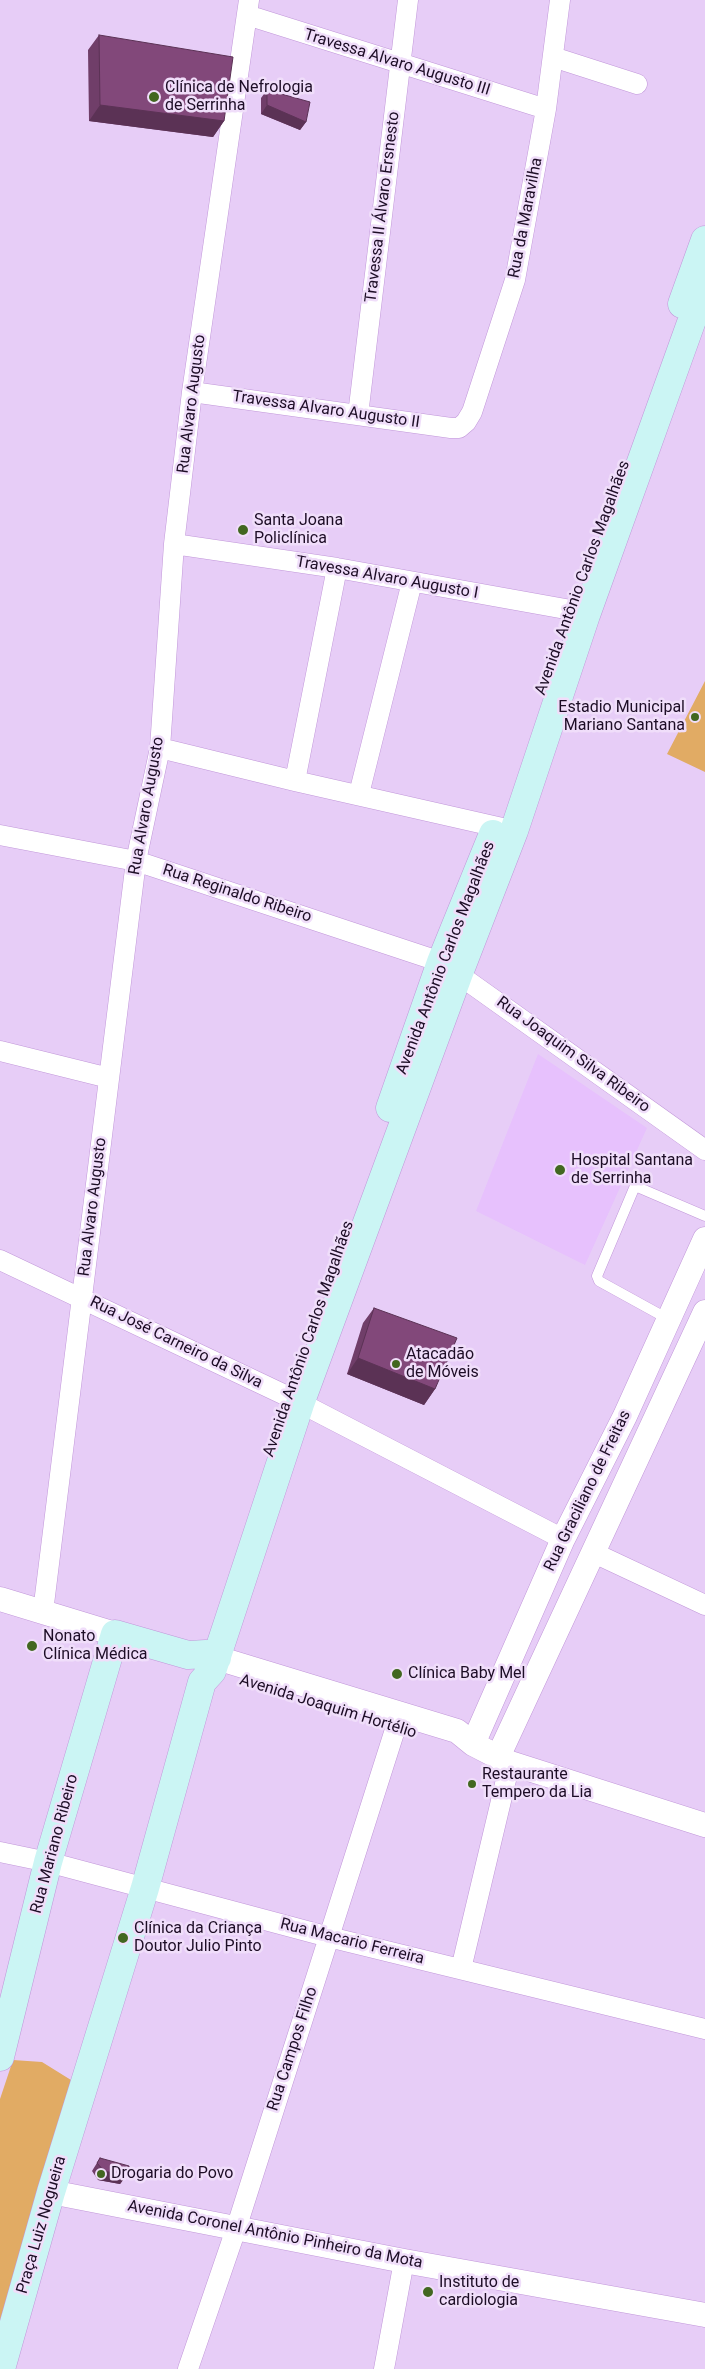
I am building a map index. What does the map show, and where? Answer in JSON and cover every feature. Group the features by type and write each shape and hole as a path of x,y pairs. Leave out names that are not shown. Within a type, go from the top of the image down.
{"main road":[{"name":"Avenida Antônio Carlos Magalhães","path":"608,532 705,240"},
{"name":"Avenida Antônio Carlos Magalhães","path":"86,2082 145,1888 204,1664 293,1400 450,968 505,828 578,613 705,284"},
{"name":"Avenida Joaquim Hortélio","path":"115,1634 204,1664"},
{"name":"Rua Mariano Ribeiro","path":"0,2056 48,1862 115,1634"},
{"name":"Praça Luiz Nogueira","path":"1,2369 51,2192 86,2082"}],"street":[{"name":"Travessa II Álvaro Ersnesto","path":"358,415 408,0"},
{"name":"Rua da Maravilha","path":"460,428 472,412 515,280 546,109 560,0"},
{"name":"Travessa Alvaro Augusto III","path":"248,8 401,64 546,109"},
{"name":"Rua Alvaro Augusto","path":"42,1612 136,861 160,748 174,544 192,392 248,8"},
{"path":"553,56 637,84"},
{"name":"Travessa Alvaro Augusto II","path":"192,392 460,428"},
{"name":"Travessa Alvaro Augusto I","path":"174,544 337,568 578,613"},
{"path":"295,782 337,568"},
{"path":"359,794 412,582"},
{"path":"160,748 295,782 359,794 505,828"},
{"name":"Rua Reginaldo Ribeiro","path":"0,835 136,861 450,968"},
{"name":"Rua Joaquim Silva Ribeiro","path":"450,968 705,1150"},
{"path":"0,1051 109,1078"},
{"name":"Rua Graciliano de Freitas","path":"473,1744 563,1539 625,1416 705,1239"},
{"name":"Rua José Carneiro da Silva","path":"0,1260 81,1297 293,1400 563,1539"},
{"name":"Rua Graciliano de Freitas","path":"504,1760 592,1552 705,1312"},
{"path":"592,1552 705,1605"},
{"name":"Avenida Joaquim Hortélio","path":"0,1599 115,1634"},
{"name":"Avenida Joaquim Hortélio","path":"204,1664 398,1721 452,1745 473,1744 504,1760 705,1825"},
{"name":"Rua Campos Filho","path":"188,2369 236,2229 398,1721"},
{"path":"461,1969 504,1760"},
{"name":"Rua Macario Ferreira","path":"0,1852 48,1862 330,1937 705,2029"},
{"name":"Avenida Coronel Antônio Pinheiro da Mota","path":"51,2192 404,2261 705,2315"},
{"path":"384,2369 404,2261"}],"lane":[{"path":"668,1319 599,1281 597,1276 635,1186 705,1216"}],"shaded area":[{"name":"Estadio Municipal Mariano Santana","path":"705,681 705,772 667,754"},
{"name":"Hospital Santana de Serrinha","path":"538,1054 647,1128 585,1265 476,1211"},
{"path":"13,2060 42,2062 71,2080 0,2333 0,2099"}],"building":[{"name":"Clínica de Nefrologia de Serrinha","path":"99,35 233,57 224,121 100,105"},
{"path":"267,90 310,102 306,122 267,105"},
{"name":"Atacadão de Móveis","path":"374,1308 457,1338 435,1389 358,1358"},
{"path":"100,2158 129,2166 130,2171 126,2176 104,2171 97,2163"}],"place":[{"name":"Clínica de Nefrologia de Serrinha","path":"154,97"},
{"name":"Santa Joana Policlínica","path":"243,530"},
{"name":"Estadio Municipal Mariano Santana","path":"695,717"},
{"name":"Hospital Santana de Serrinha","path":"560,1170"},
{"name":"Atacadão de Móveis","path":"396,1364"},
{"name":"Nonato Clínica Médica","path":"32,1646"},
{"name":"Clínica Baby Mel","path":"397,1674"},
{"name":"Restaurante Tempero da Lia","path":"472,1784"},
{"name":"Clínica da Criança Doutor Julio Pinto","path":"123,1938"},
{"name":"Drogaria do Povo","path":"101,2174"},
{"name":"Instituto de cardiologia","path":"428,2292"}]}
